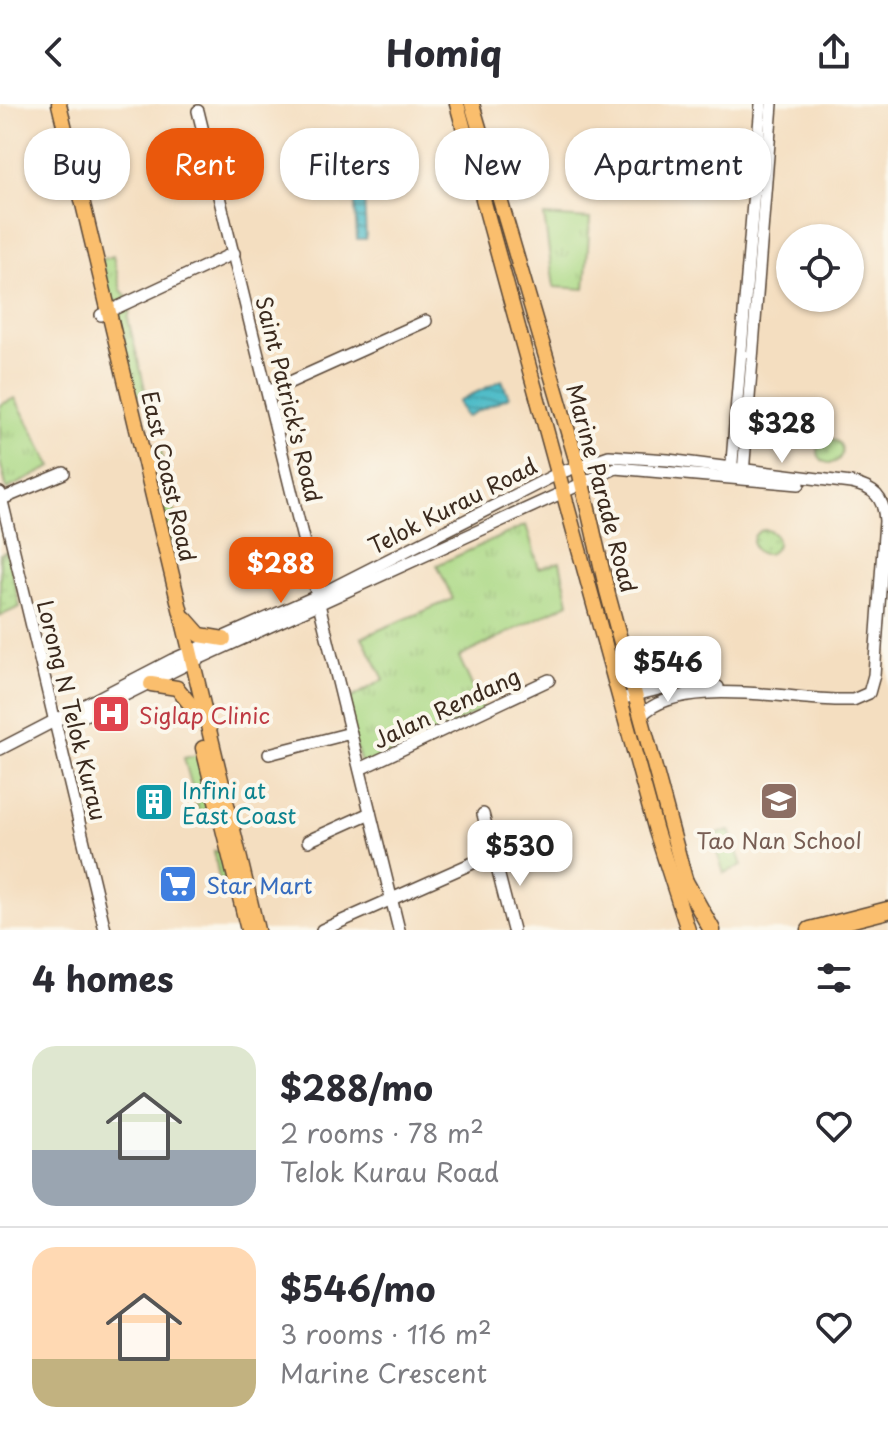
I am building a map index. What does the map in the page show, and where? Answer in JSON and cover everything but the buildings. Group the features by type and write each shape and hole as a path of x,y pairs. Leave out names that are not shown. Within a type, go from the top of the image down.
{"highway":[{"path":"684,880 712,930"},
{"path":"810,930 888,910"}],"main road":[{"name":"East Coast Road","path":"50,104 179,607 195,710 248,930"},
{"name":"East Coast Road","path":"59,104 105,313 257,930"},
{"name":"Marine Parade Road","path":"457,104 660,845 688,930"},
{"name":"Marine Parade Road","path":"472,104 578,466 684,880 702,930"},
{"path":"179,607 196,632 224,639"},
{"path":"143,684 177,688 195,710"}],"street":[{"path":"737,474 761,104"},
{"path":"737,474 772,104"},
{"name":"Saint Patrick's Road","path":"198,111 399,930"},
{"path":"105,313 234,253"},
{"path":"268,392 426,321"},
{"name":"Telok Kurau Road","path":"0,751 143,684 224,639 319,601 559,473 609,456 630,456 737,474"},
{"name":"Telok Kurau Road","path":"188,659 616,468 737,474"},
{"name":"Lorong N Telok Kurau","path":"64,473 1,496 105,930"},
{"path":"620,699 678,684 825,694 852,694 863,690 879,520 875,502 867,494 850,490 737,474"},
{"path":"641,716 651,705 693,693 853,700 869,693 874,675 885,521 881,499 870,489 851,483 737,474"},
{"name":"Jalan Rendang","path":"360,769 549,680"},
{"path":"269,754 351,733"},
{"path":"308,841 370,813"},
{"path":"483,814 513,930"},
{"path":"322,930 493,854"}],"green space":[{"path":"544,216 590,219 585,289 554,287"},
{"path":"113,256 121,290 128,298 120,302 111,301 101,260"},
{"path":"131,306 128,319 146,393 135,396 115,321 121,311"},
{"path":"15,398 52,467 7,489 0,462 0,405"},
{"path":"830,439 839,442 842,451 839,460 830,463 821,460 818,451 821,442"},
{"path":"160,447 171,493 161,495 151,450"},
{"path":"173,504 182,543 172,545 160,507"},
{"path":"526,525 539,568 560,562 569,603 459,657 483,710 362,767 343,703 384,679 362,637 453,599 437,565"},
{"path":"765,530 776,537 777,542 770,553 765,554 754,547 753,542 760,531"},
{"path":"7,551 20,607 0,616 0,554"},
{"path":"201,754 212,807 199,812 184,758"},
{"path":"730,830 742,866 724,873 711,836"},
{"path":"214,851 220,851 230,900 223,900"}],"water":[{"path":"355,200 364,200 366,239 357,239"},
{"path":"502,380 509,397 465,417 458,401"}],"place":[{"name":"Siglap Clinic","path":"111,714"},
{"name":"Tao Nan School","path":"779,801"},
{"name":"Infini at East Coast","path":"154,802"},
{"name":"Star Mart","path":"178,884"}]}
